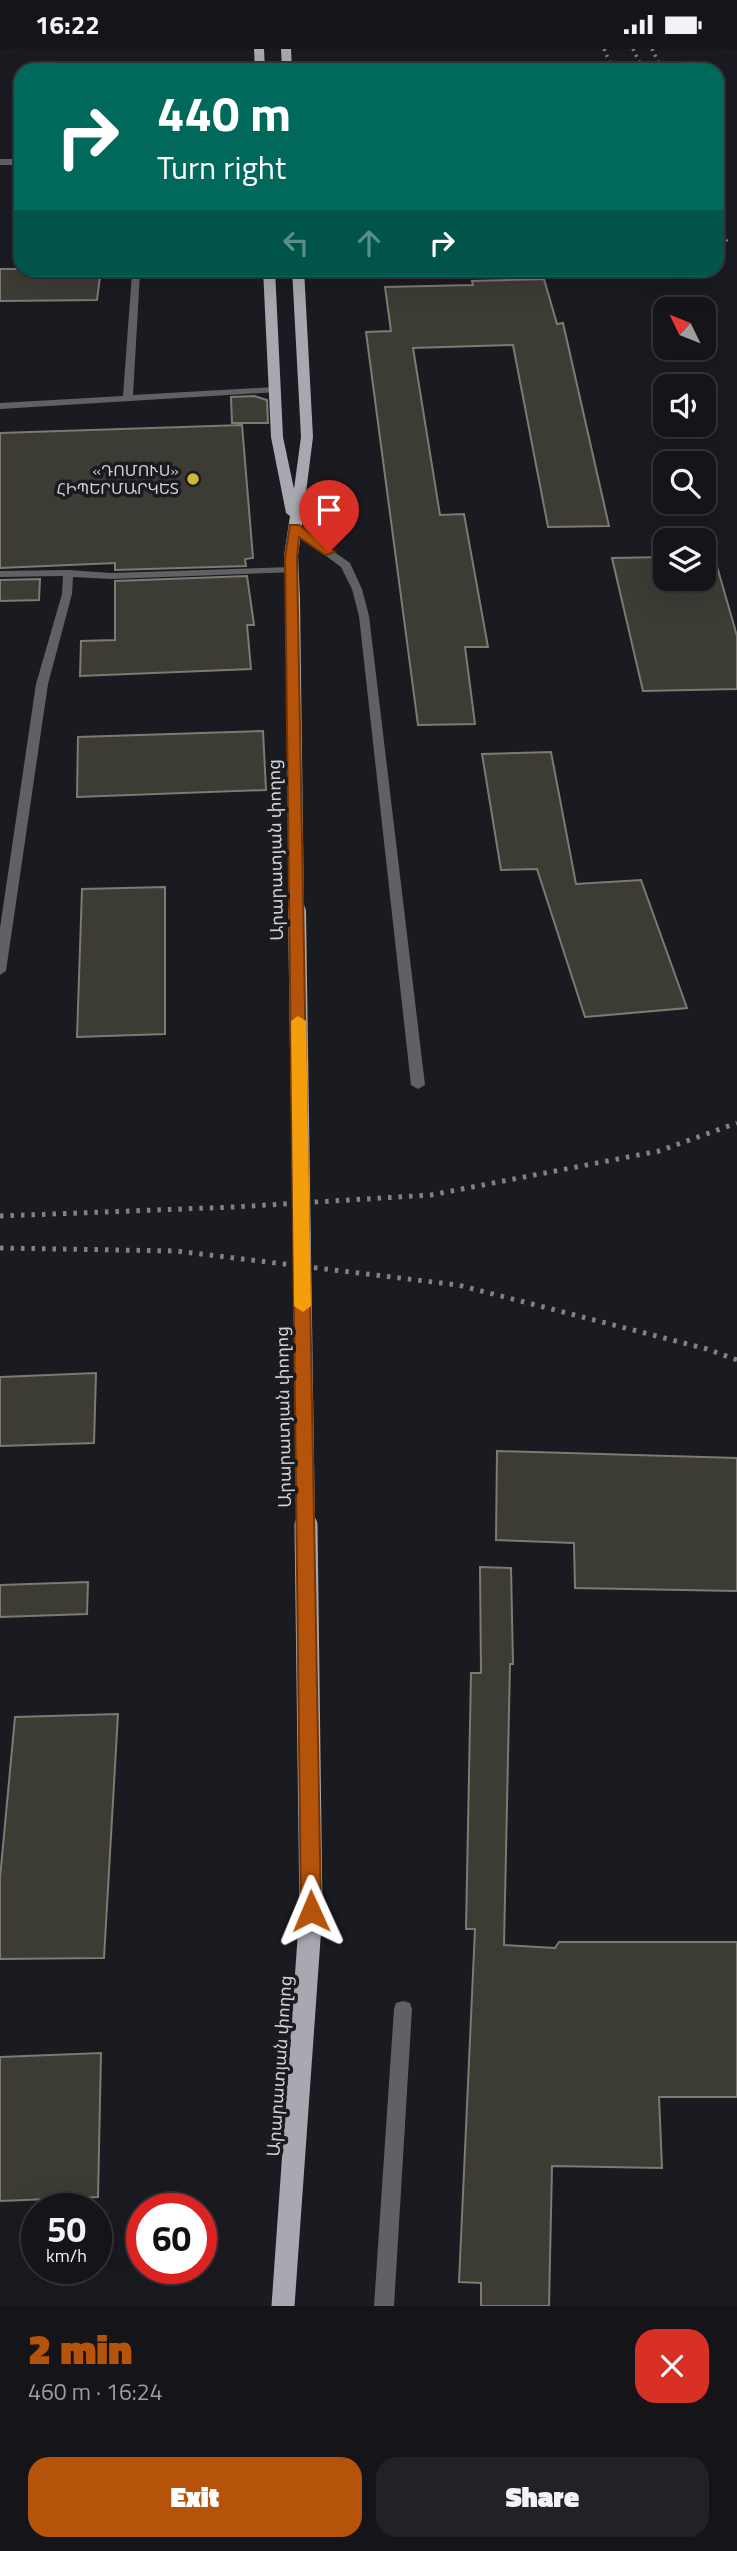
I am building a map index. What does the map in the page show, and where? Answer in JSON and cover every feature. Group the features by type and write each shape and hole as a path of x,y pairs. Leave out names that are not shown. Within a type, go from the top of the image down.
{"main road":[{"name":"Արարատյան փողոց","path":"269,277 277,437 294,527"},
{"name":"Արարատյան փողոց","path":"283,2306 311,1911 292,570 294,527 307,437 298,277"}],"lane":[{"path":"128,397 136,277"},
{"path":"0,405 275,390"},
{"path":"294,527 346,565 357,589 364,616 418,1085"},
{"path":"0,574 68,573 111,576 292,570"},
{"path":"0,971 42,684 67,594 68,573"},
{"path":"384,2306 403,2009"}],"building":[{"path":"0,269 14,269 14,277 100,277 97,300 0,301"},
{"path":"544,279 557,324 563,323 609,526 548,527 513,345 413,348 440,515 464,514 488,647 465,647 475,724 418,725 366,332 391,331 385,287 473,285 472,281"},
{"path":"254,396 267,400 268,423 232,423 231,397"},
{"path":"242,425 253,558 245,559 246,566 115,570 115,563 0,568 0,433"},
{"path":"653,557 653,591 716,591 716,563 737,636 737,689 643,691 612,558"},
{"path":"247,576 254,625 247,625 251,669 80,676 81,641 115,640 115,581"},
{"path":"40,579 39,600 0,601 0,580"},
{"path":"263,731 266,790 77,797 78,737"},
{"path":"551,752 576,884 641,880 687,1008 585,1017 537,869 501,870 482,754"},
{"path":"165,887 165,1034 77,1037 82,889"},
{"path":"96,1373 94,1443 0,1446 0,1377"},
{"path":"497,1451 737,1458 737,1591 575,1588 574,1543 496,1540"},
{"path":"480,1567 511,1568 513,1664 510,1664 504,1945 555,1948 559,1942 737,1942 737,2097 659,2097 662,2168 552,2166 549,2306 481,2306 481,2283 459,2282 475,1929 466,1929 471,1673 481,1673"},
{"path":"88,1582 87,1614 0,1617 0,1585"},
{"path":"118,1714 104,1958 0,1959 0,1878 15,1717"},
{"path":"101,2053 98,2193 21,2193 21,2200 0,2201 0,2057"}],"railway":[{"path":"604,49 610,63"},
{"path":"633,49 640,63"},
{"path":"652,49 659,63"},
{"path":"724,235 728,244"},
{"path":"0,1216 234,1207 431,1195 659,1151 737,1123"},
{"path":"0,1248 176,1251 458,1285 707,1349 737,1360"}],"slow traffic":[{"path":"298,1021 303,1306"}],"place":[{"name":"«ԴՈՄՈՒՍ» ՀԻՊԵՐՄԱՐԿԵՏ","path":"193,479"}],"route":[{"path":"311,1911 291,557 294,527 329,552"}]}
